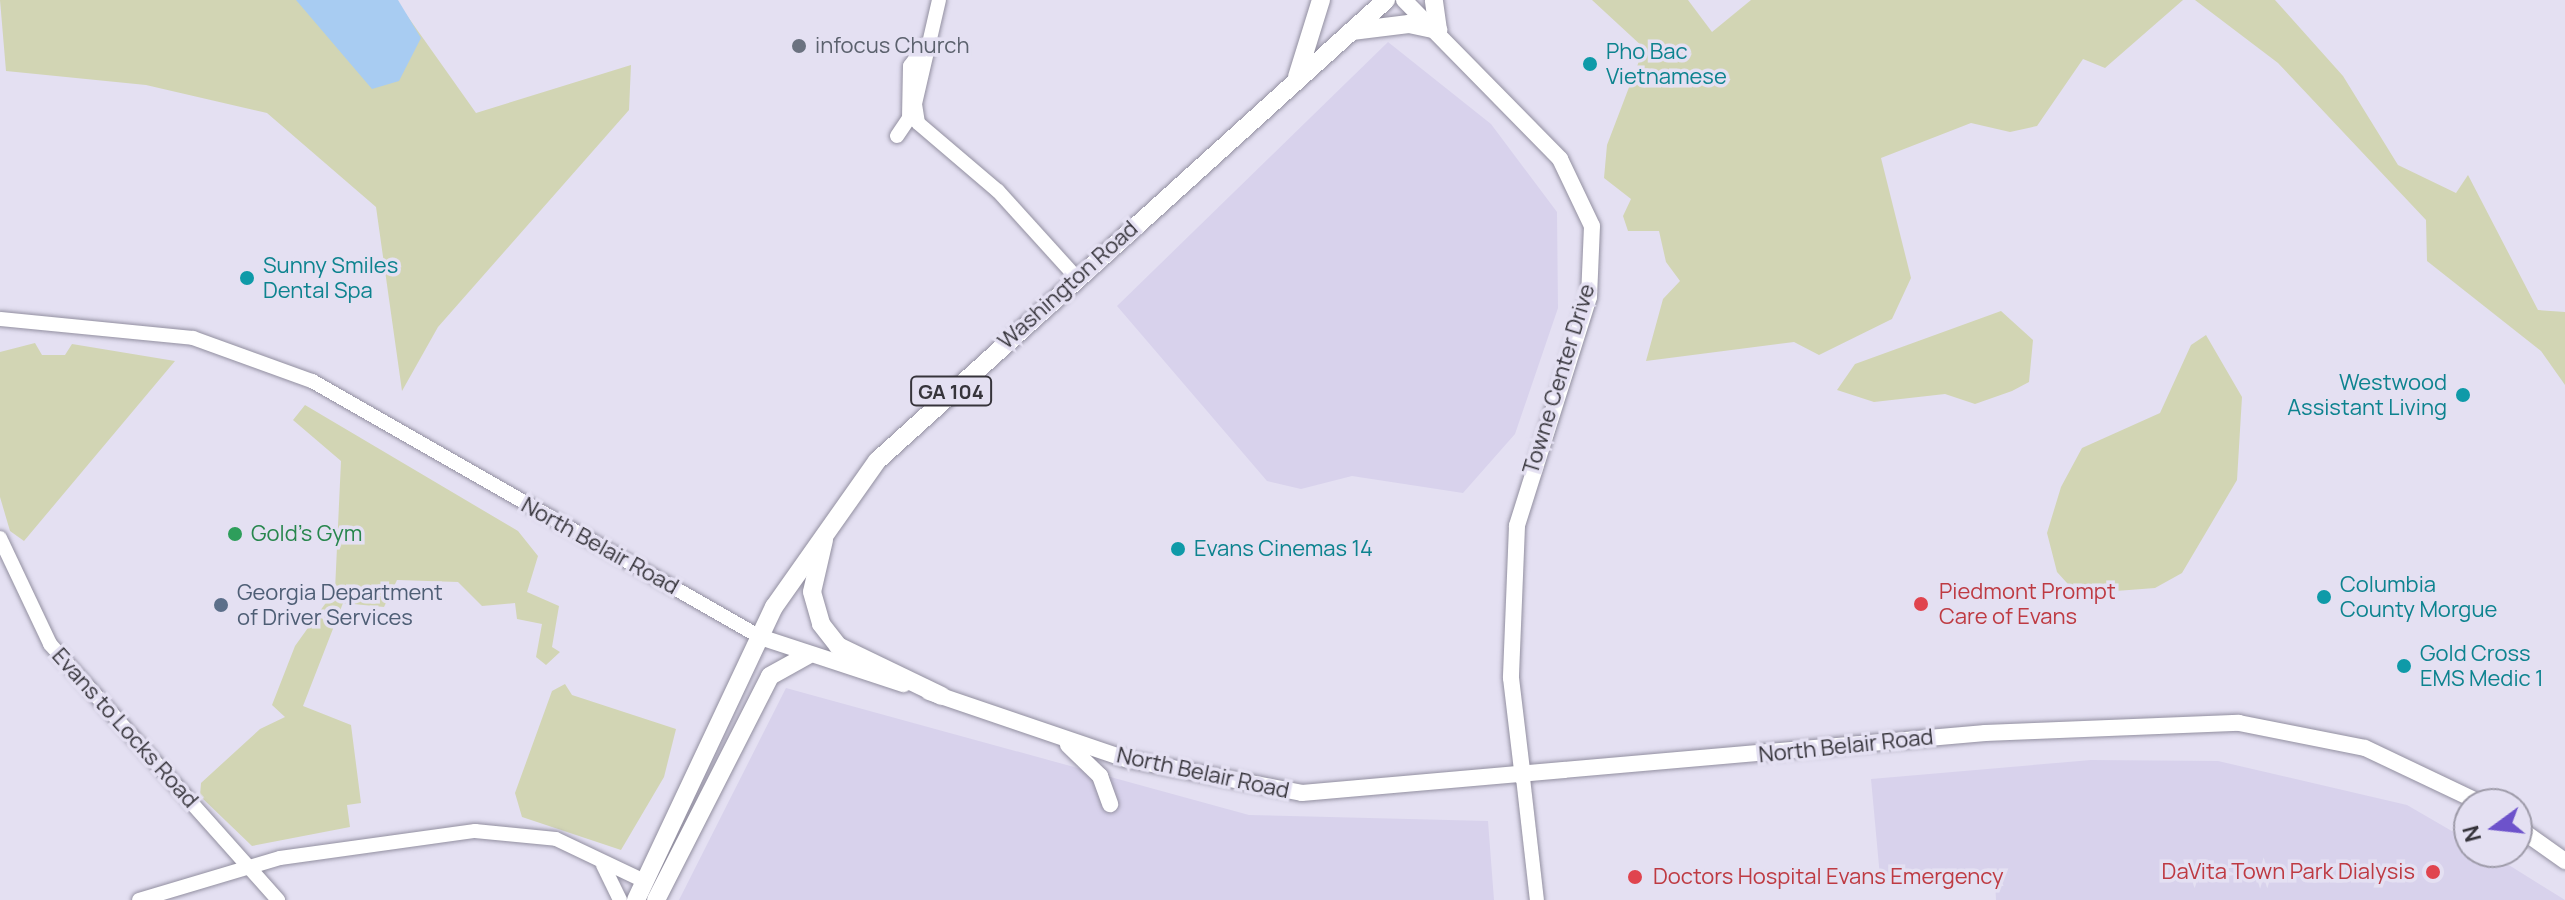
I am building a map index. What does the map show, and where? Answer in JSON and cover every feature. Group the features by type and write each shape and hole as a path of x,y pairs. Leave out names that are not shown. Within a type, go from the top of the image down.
{"main road":[{"path":"1293,84 1321,0"},
{"name":"Washington Road","path":"636,900 760,637 827,528 897,441 1386,0"},
{"name":"Towne Center Drive","path":"1404,0 1438,30 1560,159 1592,226 1589,297 1517,526 1511,678 1523,778"},
{"path":"1352,31 1409,24 1438,30 1434,0"},
{"path":"827,528 812,592 821,624 838,646 942,696"},
{"name":"North Belair Road","path":"760,637 1126,759 1302,793 1523,778 1985,733 2239,723 2365,748 2453,790"},
{"path":"656,900 770,676 808,655"},
{"path":"1061,739 1100,776 1110,804"},
{"path":"2533,838 2565,861"}],"street":[{"path":"939,0 915,104 918,123 998,191 1077,278"},
{"path":"897,136 909,118 910,66 928,41"},
{"name":"North Belair Road","path":"0,319 193,338 312,381 760,637"},
{"name":"Evans to Locks Road","path":"0,538 50,644 278,900"},
{"path":"1523,778 1537,900"},
{"path":"139,900 249,866 369,843 527,831 594,857 644,881"},
{"path":"594,857 617,883 620,900"}],"shaded area":[{"path":"1388,42 1491,124 1557,212 1558,308 1515,434 1463,493 1352,476 1301,489 1267,481 1117,306"},
{"path":"786,688 1249,815 1488,821 1494,900 679,900"},
{"path":"2091,760 2218,761 2407,805 2453,832 2453,868 2514,868 2565,900 1996,900 1995,879 1880,877 1871,779"}],"green space":[{"path":"0,0 396,0 476,113 631,65 629,110 438,327 402,391 376,207 267,113 146,85 6,71"},
{"path":"1592,0 1688,0 1712,32 1751,0 2183,0 2105,68 2083,59 2037,126 2010,132 1971,123 1881,158 1911,278 1892,319 1819,355 1794,342 1646,361 1663,299 1680,281 1666,262 1659,231 1628,231 1623,216 1631,199 1604,178 1607,145 1644,48"},
{"path":"2195,0 2275,0 2343,76 2398,165 2456,193 2468,175 2538,310 2565,312 2565,385 2541,351 2427,261 2426,220 2278,63"},
{"path":"2001,311 2033,340 2029,382 2012,391 1975,404 1945,394 1874,402 1837,390 1855,364"},
{"path":"2206,335 2242,397 2237,480 2182,573 2155,588 2077,594 2057,572 2047,533 2061,487 2082,448 2160,413 2191,345"},
{"path":"35,343 42,355 65,355 72,344 175,361 24,541 10,531 0,497 0,352"},
{"path":"305,405 518,531 538,556 527,592 559,606 552,647 560,652 546,665 536,657 542,624 517,619 515,603 482,606 458,582 397,580 384,607 343,603 303,706 351,725 361,803 347,805 350,827 252,846 200,796 201,783 260,729 285,717 272,705 295,646 335,590 341,461 293,420"},
{"path":"565,684 572,695 676,729 664,777 621,850 522,817 515,793 552,691"}],"water":[{"path":"296,0 398,0 421,38 399,81 372,89"}],"place":[{"name":"infocus Church","path":"799,46"},
{"name":"Pho Bac Vietnamese","path":"1590,64"},
{"name":"Sunny Smiles Dental Spa","path":"247,278"},
{"name":"Westwood Assistant Living","path":"2463,395"},
{"name":"Gold's Gym","path":"235,534"},
{"name":"Evans Cinemas 14","path":"1178,549"},
{"name":"Columbia County Morgue","path":"2324,597"},
{"name":"Piedmont Prompt Care of Evans","path":"1921,604"},
{"name":"Georgia Department of Driver Services","path":"221,605"},
{"name":"Gold Cross EMS Medic 1","path":"2404,666"},
{"name":"DaVita Town Park Dialysis","path":"2433,872"},
{"name":"Doctors Hospital Evans Emergency","path":"1635,877"}]}
